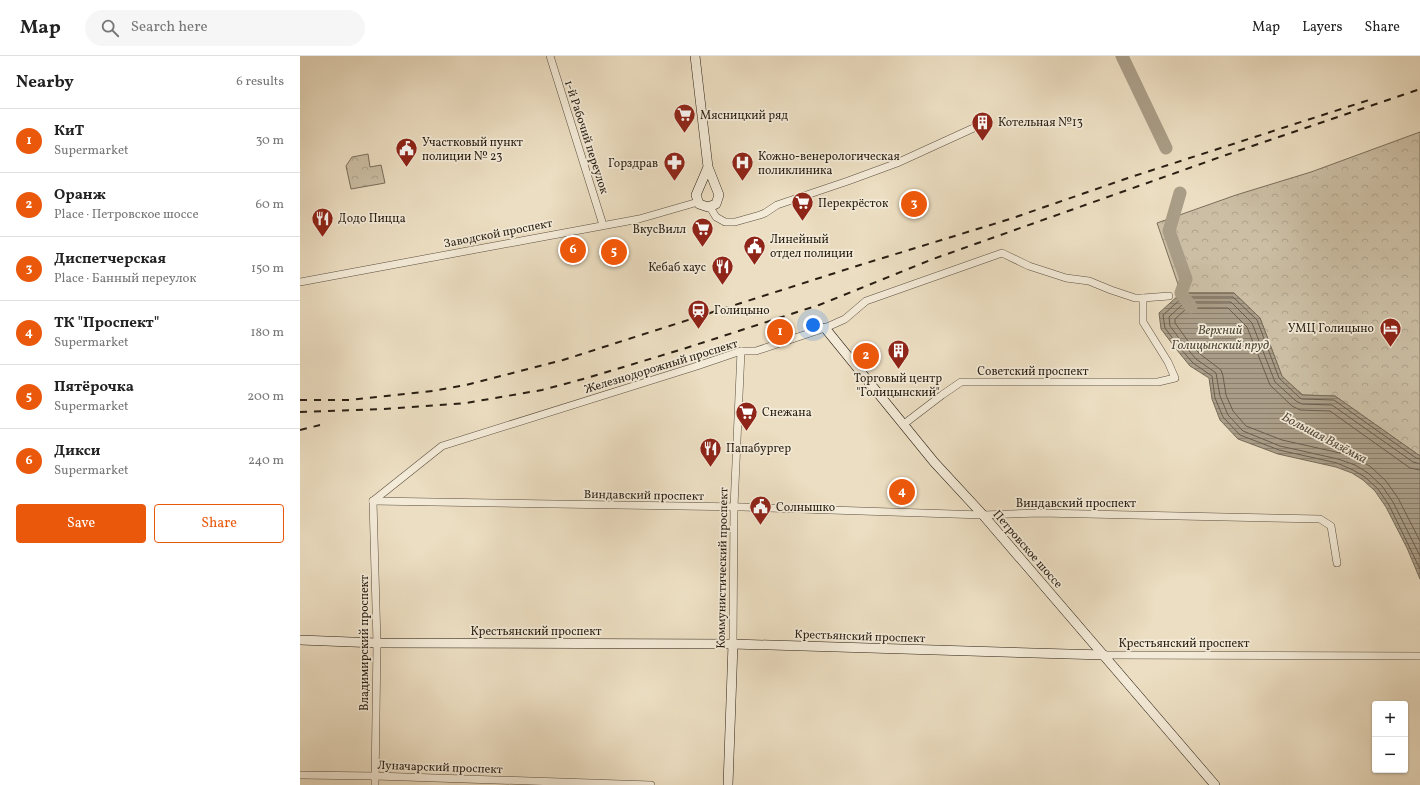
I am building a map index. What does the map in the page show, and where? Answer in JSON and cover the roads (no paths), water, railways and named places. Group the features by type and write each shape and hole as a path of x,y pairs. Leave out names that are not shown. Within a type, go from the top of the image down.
{"street":[{"name":"1-й Рабочий переулок","path":"550,56 603,225"},
{"path":"695,56 708,167 719,195 718,200 710,207 703,206 698,202 696,195 708,167"},
{"path":"710,207 716,217 726,222 734,222 765,213 777,205 897,164 978,126"},
{"path":"700,187 709,184 716,189"},
{"name":"Заводской проспект","path":"300,282 655,215 698,202"},
{"name":"Железнодорожный проспект","path":"373,501 442,446 697,366 740,351 756,351 825,328 846,318 866,302 1002,253 1029,266 1066,278 1088,280 1111,290 1136,298 1169,296"},
{"name":"Советский проспект","path":"904,424 961,382 1158,382 1175,378 1168,362 1143,322 1143,298"},
{"name":"Петровское шоссе","path":"825,328 934,462 983,515 1215,785"},
{"name":"Коммунистический проспект","path":"728,785 733,644 734,508 740,351"},
{"name":"Виндавский проспект","path":"373,501 734,508 983,515 1040,513 1320,518 1330,526 1337,563"},
{"name":"Владимирский проспект","path":"373,501 377,643 375,785"},
{"name":"Крестьянский проспект","path":"300,640 377,643 733,644 1104,655 1420,656"},
{"name":"Луначарский проспект","path":"300,775 651,785"}],"water":[{"name":"Верхний Голицынский пруд","path":"1181,293 1234,293 1260,318 1282,376 1302,395 1335,396 1420,456 1420,579 1407,548 1386,507 1375,491 1363,480 1352,473 1336,467 1278,454 1238,439 1220,420 1212,399 1209,378 1190,366 1161,329 1159,313"}],"waterway":[{"name":"Большая Вязёмка","path":"1122,56 1166,148"},
{"name":"Большая Вязёмка","path":"1180,193 1169,231 1186,279 1181,293 1191,307"}],"railway":[{"path":"300,412 384,409 466,403 542,390 587,378 819,305 933,259 1226,155 1420,89"},
{"path":"300,400 349,400 433,391 466,385 563,360 860,265 1010,219 1128,178 1369,100"},
{"path":"300,430 320,425"}],"place":[{"name":"Мясницкий ряд","path":"685,134"},
{"name":"Котельная №13","path":"983,142"},
{"name":"Участковый пункт полиции № 23","path":"406,168"},
{"name":"Горздрав","path":"674,182"},
{"name":"Кожно-венерологическая поликлиника","path":"742,182"},
{"name":"Диспетчерская","path":"914,204"},
{"name":"Перекрёсток","path":"802,222"},
{"name":"Додо Пицца","path":"322,238"},
{"name":"ВкусВилл","path":"702,248"},
{"name":"Дикси","path":"573,250"},
{"name":"Пятёрочка","path":"614,252"},
{"name":"Линейный отдел полиции","path":"755,266"},
{"name":"Кебаб хаус","path":"722,286"},
{"name":"Голицыно","path":"699,330"},
{"name":"КиТ","path":"780,332"},
{"name":"УМЦ Голицыно","path":"1390,348"},
{"name":"Оранж","path":"866,356"},
{"name":"Торговый центр \"Голицынский\"","path":"898,370"},
{"name":"Снежана","path":"747,432"},
{"name":"Папабургер","path":"710,468"},
{"name":"ТК \"Проспект\"","path":"902,492"},
{"name":"Солнышко","path":"760,526"}]}
